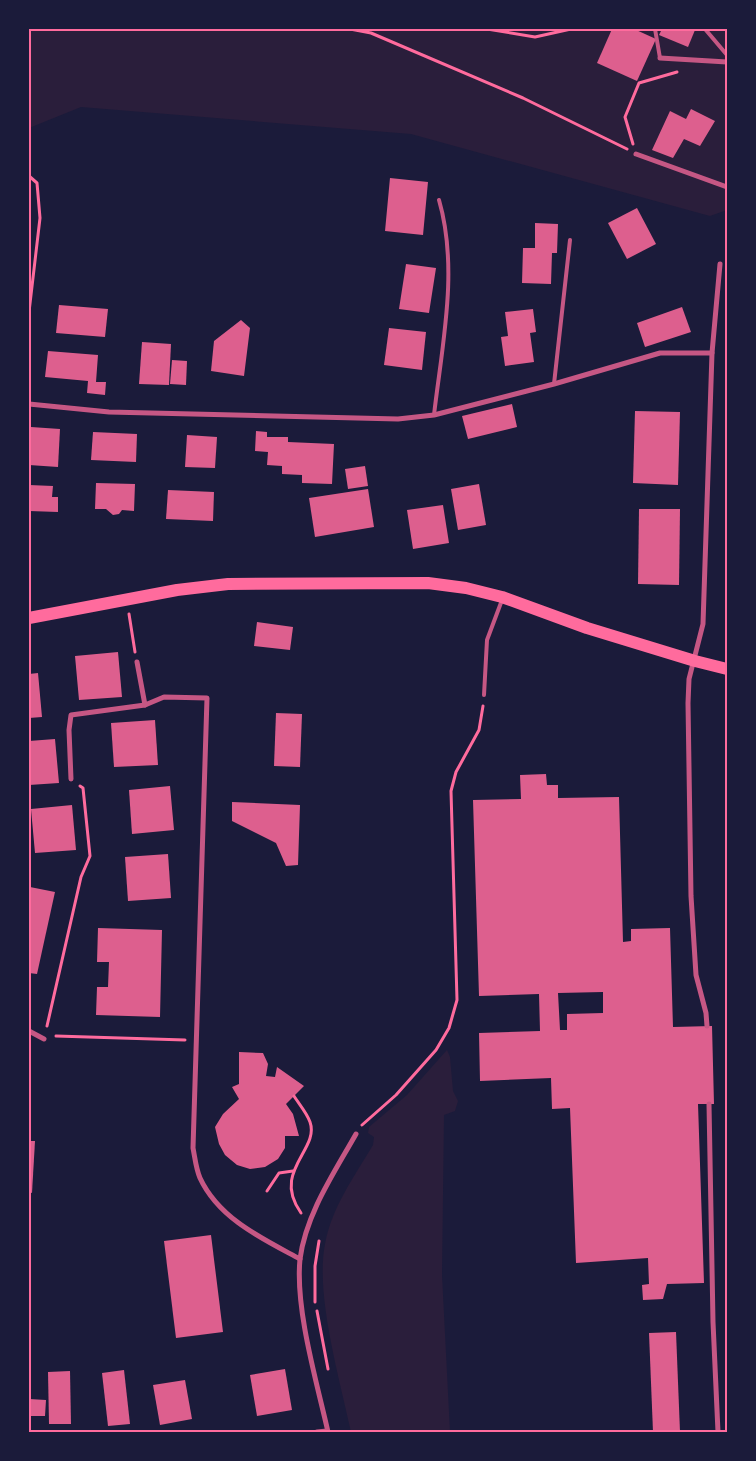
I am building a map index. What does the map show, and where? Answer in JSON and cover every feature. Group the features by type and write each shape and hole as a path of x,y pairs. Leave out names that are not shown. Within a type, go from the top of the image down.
{"main road":[{"path":"29,618 126,599 228,584 428,584 466,588 502,598 587,628 727,669"}],"street":[{"path":"660,58 727,62"},
{"path":"636,154 727,188"},
{"path":"707,1026 706,1013 696,975 692,896 688,703 689,680 703,624 712,353 720,264"},
{"path":"29,404 109,412 398,419 434,415 554,384 660,353 712,353"},
{"path":"137,662 145,705"},
{"path":"71,779 69,730 72,714 145,705 164,697 208,698 193,1148 199,1176 210,1198 228,1216 300,1259"},
{"path":"29,1031 44,1039"},
{"path":"709,1104 713,1322 718,1432"},
{"path":"317,1432 328,1432 310,1353 301,1295 300,1259 310,1222 320,1199 356,1134"}],"lane":[{"path":"655,29 660,58"},
{"path":"705,29 727,56"},
{"path":"434,415 449,281 447,225 439,200"},
{"path":"554,384 570,240"},
{"path":"484,695 487,640 502,598"}],"path":[{"path":"350,29 371,33 523,98 636,154"},
{"path":"487,29 535,37 571,29"},
{"path":"636,154 625,117 639,83 674,73"},
{"path":"29,176 37,183 40,218 29,312"},
{"path":"126,599 137,662"},
{"path":"356,1134 358,1129 418,1072 449,1028 457,1000 451,791 456,772 480,730 484,695"},
{"path":"71,779 83,788 90,856 82,877 44,1039 59,1035 198,1041"},
{"path":"294,1096 311,1123 310,1138 293,1171 293,1202 310,1222 321,1227 315,1266 316,1305 328,1371"},
{"path":"266,1191 279,1173 293,1171"}],"shaded area":[{"path":"29,29 727,29 727,210 710,216 411,134 81,107 29,128"},
{"path":"447,1050 450,1057 453,1091 458,1101 455,1111 444,1115 442,1275 450,1432 351,1432 330,1338 323,1288 323,1265 328,1230 344,1193 373,1145 374,1137 368,1133 369,1127 407,1095"}],"building":[{"path":"612,29 634,29 656,39 637,81 597,63"},
{"path":"662,29 695,30 688,47 659,35"},
{"path":"691,109 715,121 700,146 684,139 673,158 652,150 670,111 686,119"},
{"path":"390,178 428,182 423,235 385,231"},
{"path":"637,208 656,244 627,259 608,223"},
{"path":"535,223 558,224 557,253 552,253 551,284 522,283 523,248 535,248"},
{"path":"406,264 436,268 429,313 399,309"},
{"path":"59,305 108,309 105,337 56,333"},
{"path":"682,307 691,332 645,347 637,323"},
{"path":"533,309 536,332 530,333 534,362 505,366 501,337 508,336 505,312"},
{"path":"241,320 250,328 244,376 211,371 214,341"},
{"path":"389,328 426,332 422,370 384,365"},
{"path":"142,342 171,344 169,385 139,384"},
{"path":"48,351 98,355 96,382 106,382 105,395 87,393 88,381 45,377"},
{"path":"172,360 187,361 186,385 170,384"},
{"path":"512,404 517,427 468,439 462,416"},
{"path":"635,411 680,412 678,485 633,483"},
{"path":"31,427 60,429 58,467 29,465"},
{"path":"256,431 267,432 267,437 288,437 288,442 334,444 332,484 302,483 302,475 282,474 282,466 267,465 268,452 255,451"},
{"path":"93,432 137,434 136,462 91,460"},
{"path":"187,435 217,437 215,468 185,467"},
{"path":"365,466 368,486 348,489 345,469"},
{"path":"96,483 135,484 134,511 122,510 119,514 113,515 106,509 95,509"},
{"path":"479,484 486,525 458,530 451,489"},
{"path":"29,485 53,486 52,497 58,497 58,512 29,511"},
{"path":"368,489 374,527 315,537 309,498"},
{"path":"168,490 214,492 213,521 166,519"},
{"path":"443,505 449,543 413,549 407,510"},
{"path":"639,509 680,509 679,585 638,584"},
{"path":"257,622 293,627 290,650 254,646"},
{"path":"118,652 122,697 79,700 75,656"},
{"path":"38,673 42,717 29,718 29,674"},
{"path":"276,713 302,714 300,767 274,766"},
{"path":"155,720 158,765 114,767 111,723"},
{"path":"55,739 59,783 29,785 29,741"},
{"path":"546,774 547,785 558,785 558,798 619,797 623,942 631,941 631,929 670,928 673,1027 712,1026 714,1104 698,1104 704,1283 667,1284 663,1299 643,1300 642,1285 649,1284 648,1258 576,1263 570,1108 552,1109 551,1078 480,1081 479,1033 540,1031 539,994 479,996 473,800 521,799 520,775","holes":["603,992 603,1013 567,1014 567,1030 560,1030 558,993"]},
{"path":"170,786 174,830 132,834 129,790"},
{"path":"232,802 300,805 298,865 286,866 276,843 232,821"},
{"path":"72,805 76,850 35,853 31,809"},
{"path":"168,854 171,898 128,901 125,857"},
{"path":"30,887 55,892 37,974 29,973"},
{"path":"98,928 162,930 160,1017 96,1015 97,987 108,987 109,962 97,962"},
{"path":"239,1052 263,1053 268,1064 266,1076 275,1077 277,1067 304,1086 286,1104 293,1114 299,1136 285,1136 285,1148 278,1159 265,1167 250,1169 237,1165 225,1155 219,1144 215,1127 223,1114 239,1099 232,1087 239,1084"},
{"path":"29,1141 35,1141 32,1193 29,1192"},
{"path":"211,1235 223,1332 176,1338 164,1241"},
{"path":"676,1332 680,1432 653,1432 649,1333"},
{"path":"285,1369 292,1410 257,1416 250,1375"},
{"path":"124,1370 130,1424 108,1426 102,1373"},
{"path":"70,1371 71,1424 49,1424 48,1372"},
{"path":"185,1380 192,1419 160,1425 153,1385"},
{"path":"29,1399 46,1400 45,1416 29,1416"}]}
